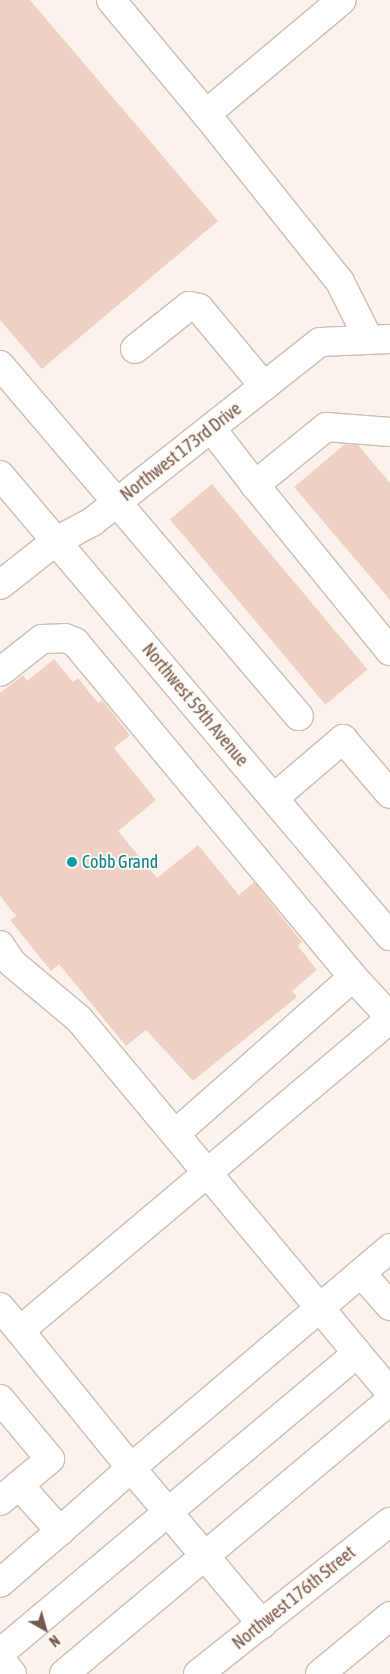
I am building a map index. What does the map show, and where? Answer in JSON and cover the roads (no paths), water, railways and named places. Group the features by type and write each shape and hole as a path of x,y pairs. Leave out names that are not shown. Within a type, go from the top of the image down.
{"street":[{"path":"111,0 206,114 340,282 379,338"},
{"path":"206,114 342,0"},
{"path":"135,349 189,306 199,308 264,386"},
{"name":"Northwest 173rd Drive","path":"0,585 56,541 118,501 320,342 379,338"},
{"path":"0,365 118,501 299,716"},
{"path":"255,485 326,427 390,432"},
{"path":"211,428 390,651"},
{"name":"Northwest 59th Avenue","path":"0,475 390,936"},
{"path":"0,672 42,639 65,638 80,646 353,978 390,1018 20,1331"},
{"path":"274,798 343,739 390,794"},
{"path":"0,945 12,963 79,1019 390,1392"},
{"path":"175,1134 353,978"},
{"path":"0,1583 131,1468 390,1248"},
{"path":"361,1273 390,1306"},
{"path":"0,1306 166,1514 262,1624"},
{"path":"0,1653 358,1353"},
{"path":"0,1399 50,1458 9,1493 60,1531"},
{"path":"64,1674 390,1400"},
{"name":"Northwest 176th Street","path":"198,1674 390,1522"},
{"path":"320,1674 390,1616"},
{"path":"0,1659 12,1674"}],"place":[{"name":"Cobb Grand","path":"72,862"}]}
